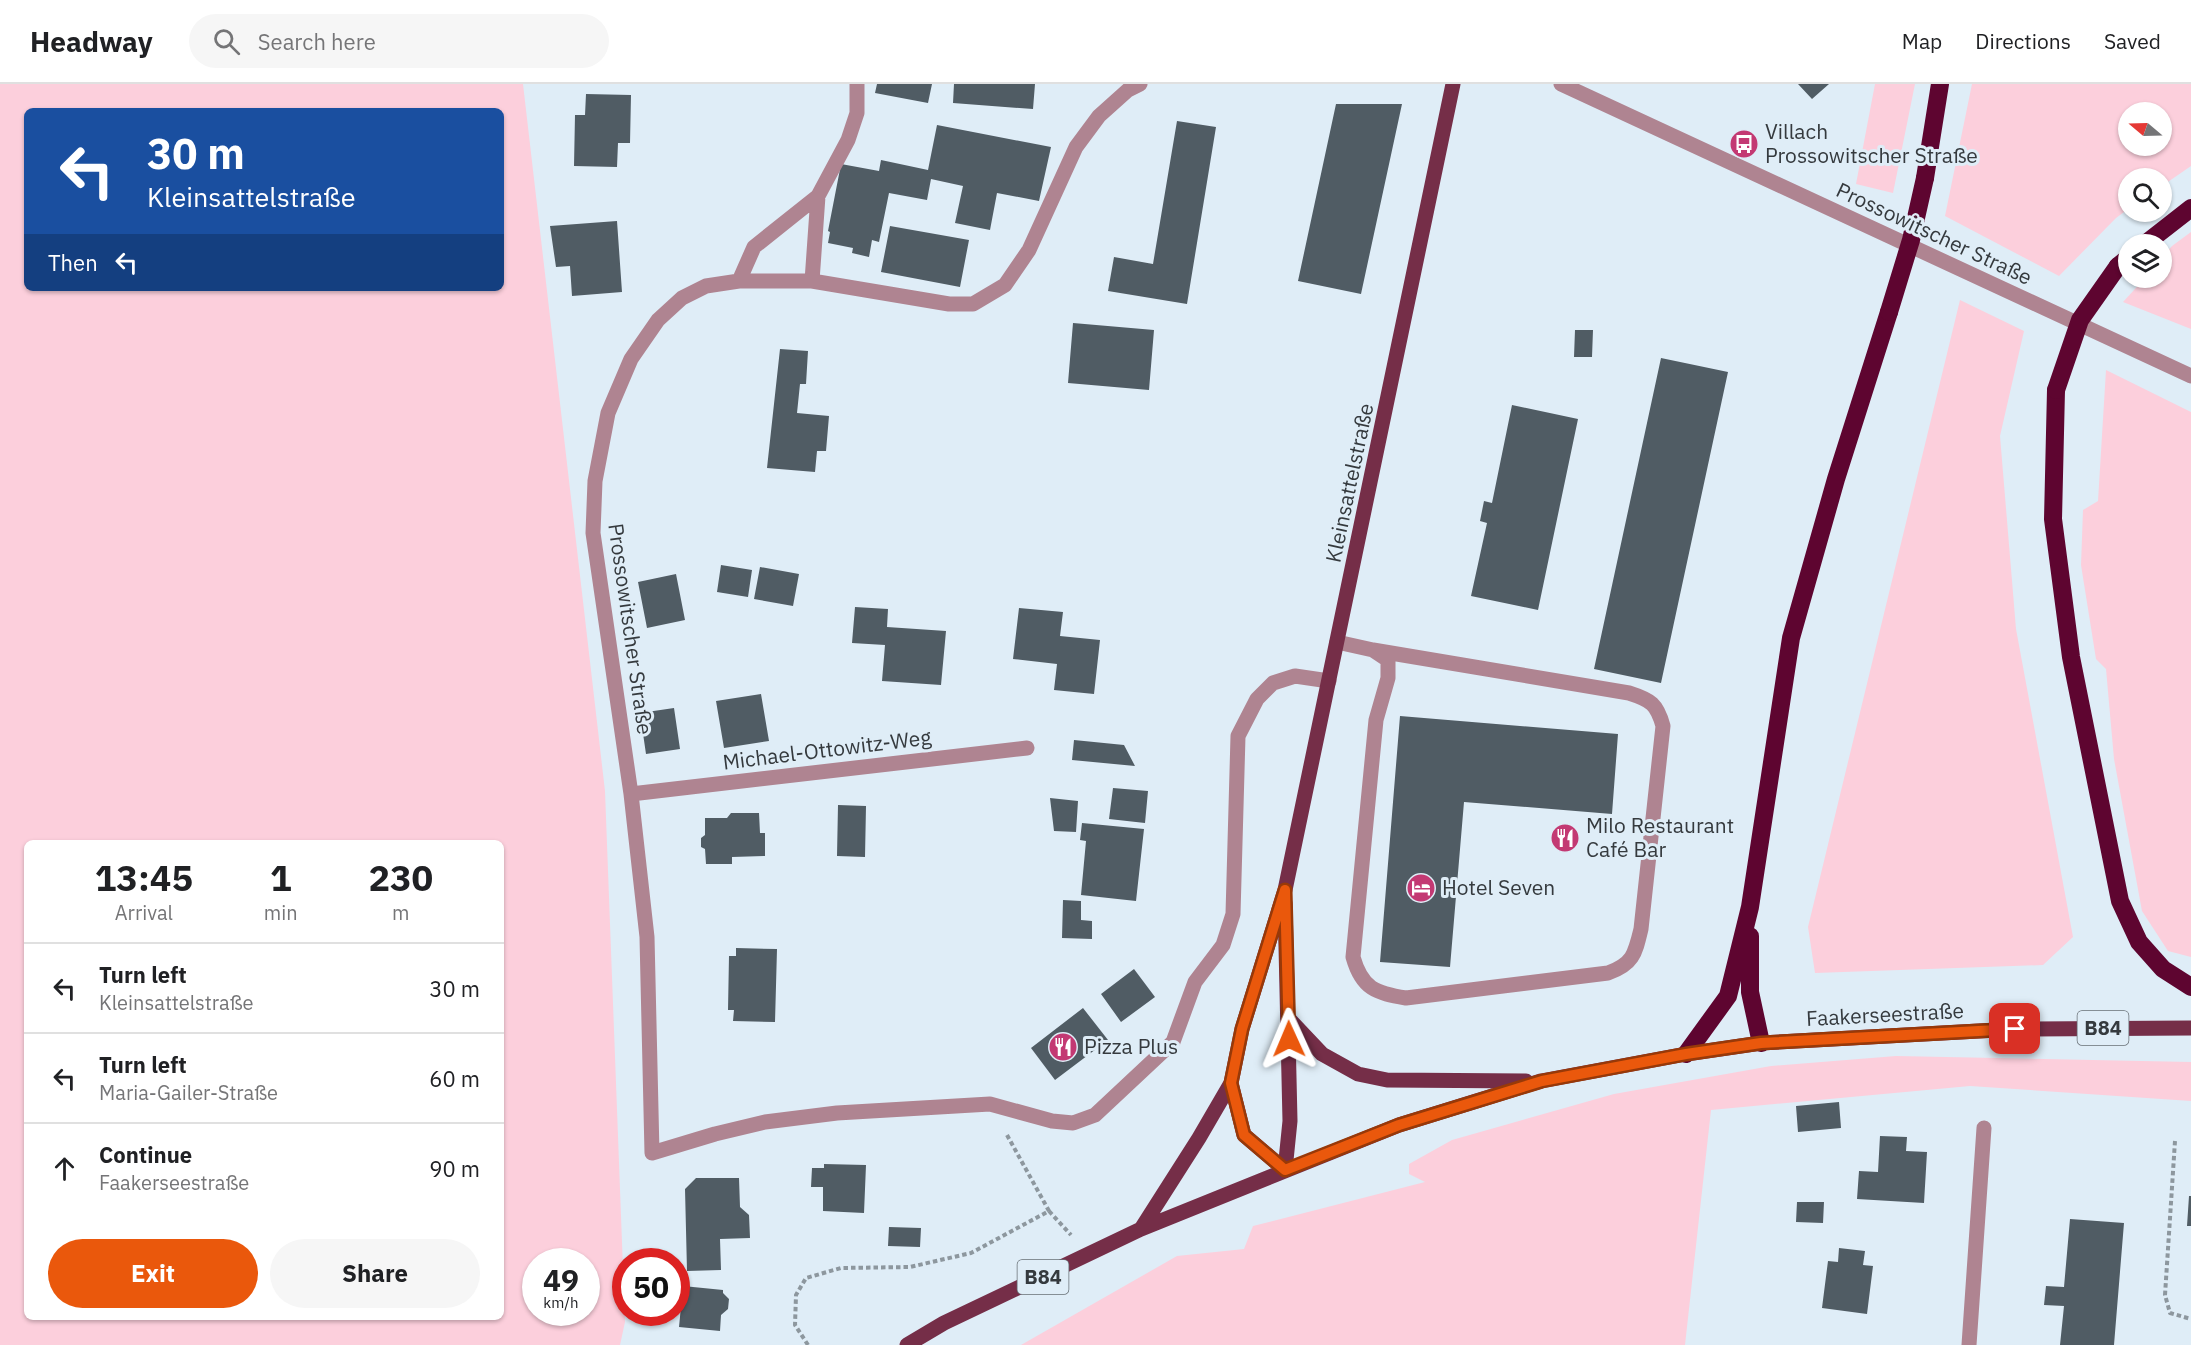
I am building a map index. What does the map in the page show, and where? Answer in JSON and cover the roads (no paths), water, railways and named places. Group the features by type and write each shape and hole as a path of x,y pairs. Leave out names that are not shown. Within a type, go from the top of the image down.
{"highway":[{"path":"1686,1054 1728,996 1750,908 1791,638 1836,479 1911,240 1925,178 1940,84"},
{"path":"2158,234 2191,208"},
{"path":"2118,269 2080,320 2056,390 2053,519 2071,657 2120,901 2139,942 2163,969 2191,987"},
{"path":"1750,908 1750,992 1761,1043"}],"main road":[{"name":"Kleinsattelstraße","path":"1285,1170 1244,1135 1231,1083 1242,1029 1285,890 1454,84"},
{"name":"Kleinsattelstraße","path":"1285,890 1290,1121 1285,1170"},
{"path":"1289,1019 1322,1054 1358,1074 1387,1080 1542,1081"},
{"name":"Faakerseestraße","path":"1761,1043 2015,1029 2191,1028"},
{"name":"B84","path":"907,1345 944,1323 1141,1229 1399,1125 1542,1081 1686,1054 1761,1043"},
{"path":"1141,1229 1231,1083"}],"street":[{"path":"739,281 754,247 818,196 848,140 856,113 857,84"},
{"name":"Prossowitscher Straße","path":"1140,84 1128,90 1099,116 1076,147 1029,250 1005,285 973,304 949,304 812,281 739,281 706,286 682,298 658,320 631,359 608,414 595,481 593,533 631,794 647,937 652,1153 765,1122 837,1113 990,1104 1052,1121 1074,1123 1095,1115 1173,1042 1195,982 1223,945 1233,914 1238,736 1257,699 1273,683 1295,676 1329,681"},
{"name":"Prossowitscher Straße","path":"1561,84 2191,376"},
{"path":"812,281 818,196"},
{"path":"1337,642 1629,693 1647,699 1659,711 1663,726 1641,929 1636,950 1624,968 1608,974 1406,998 1386,995 1369,987 1358,974 1353,957 1376,720 1388,678 1388,660 1373,650"},
{"name":"Michael-Ottowitz-Weg","path":"631,794 1028,748"},
{"path":"1969,1345 1984,1128"}],"place":[{"name":"Villach Prossowitscher Straße","path":"1744,144"},
{"name":"Milo Restaurant Café Bar","path":"1565,838"},
{"name":"Hotel Seven","path":"1421,888"},
{"name":"Pizza Plus","path":"1063,1047"}]}
